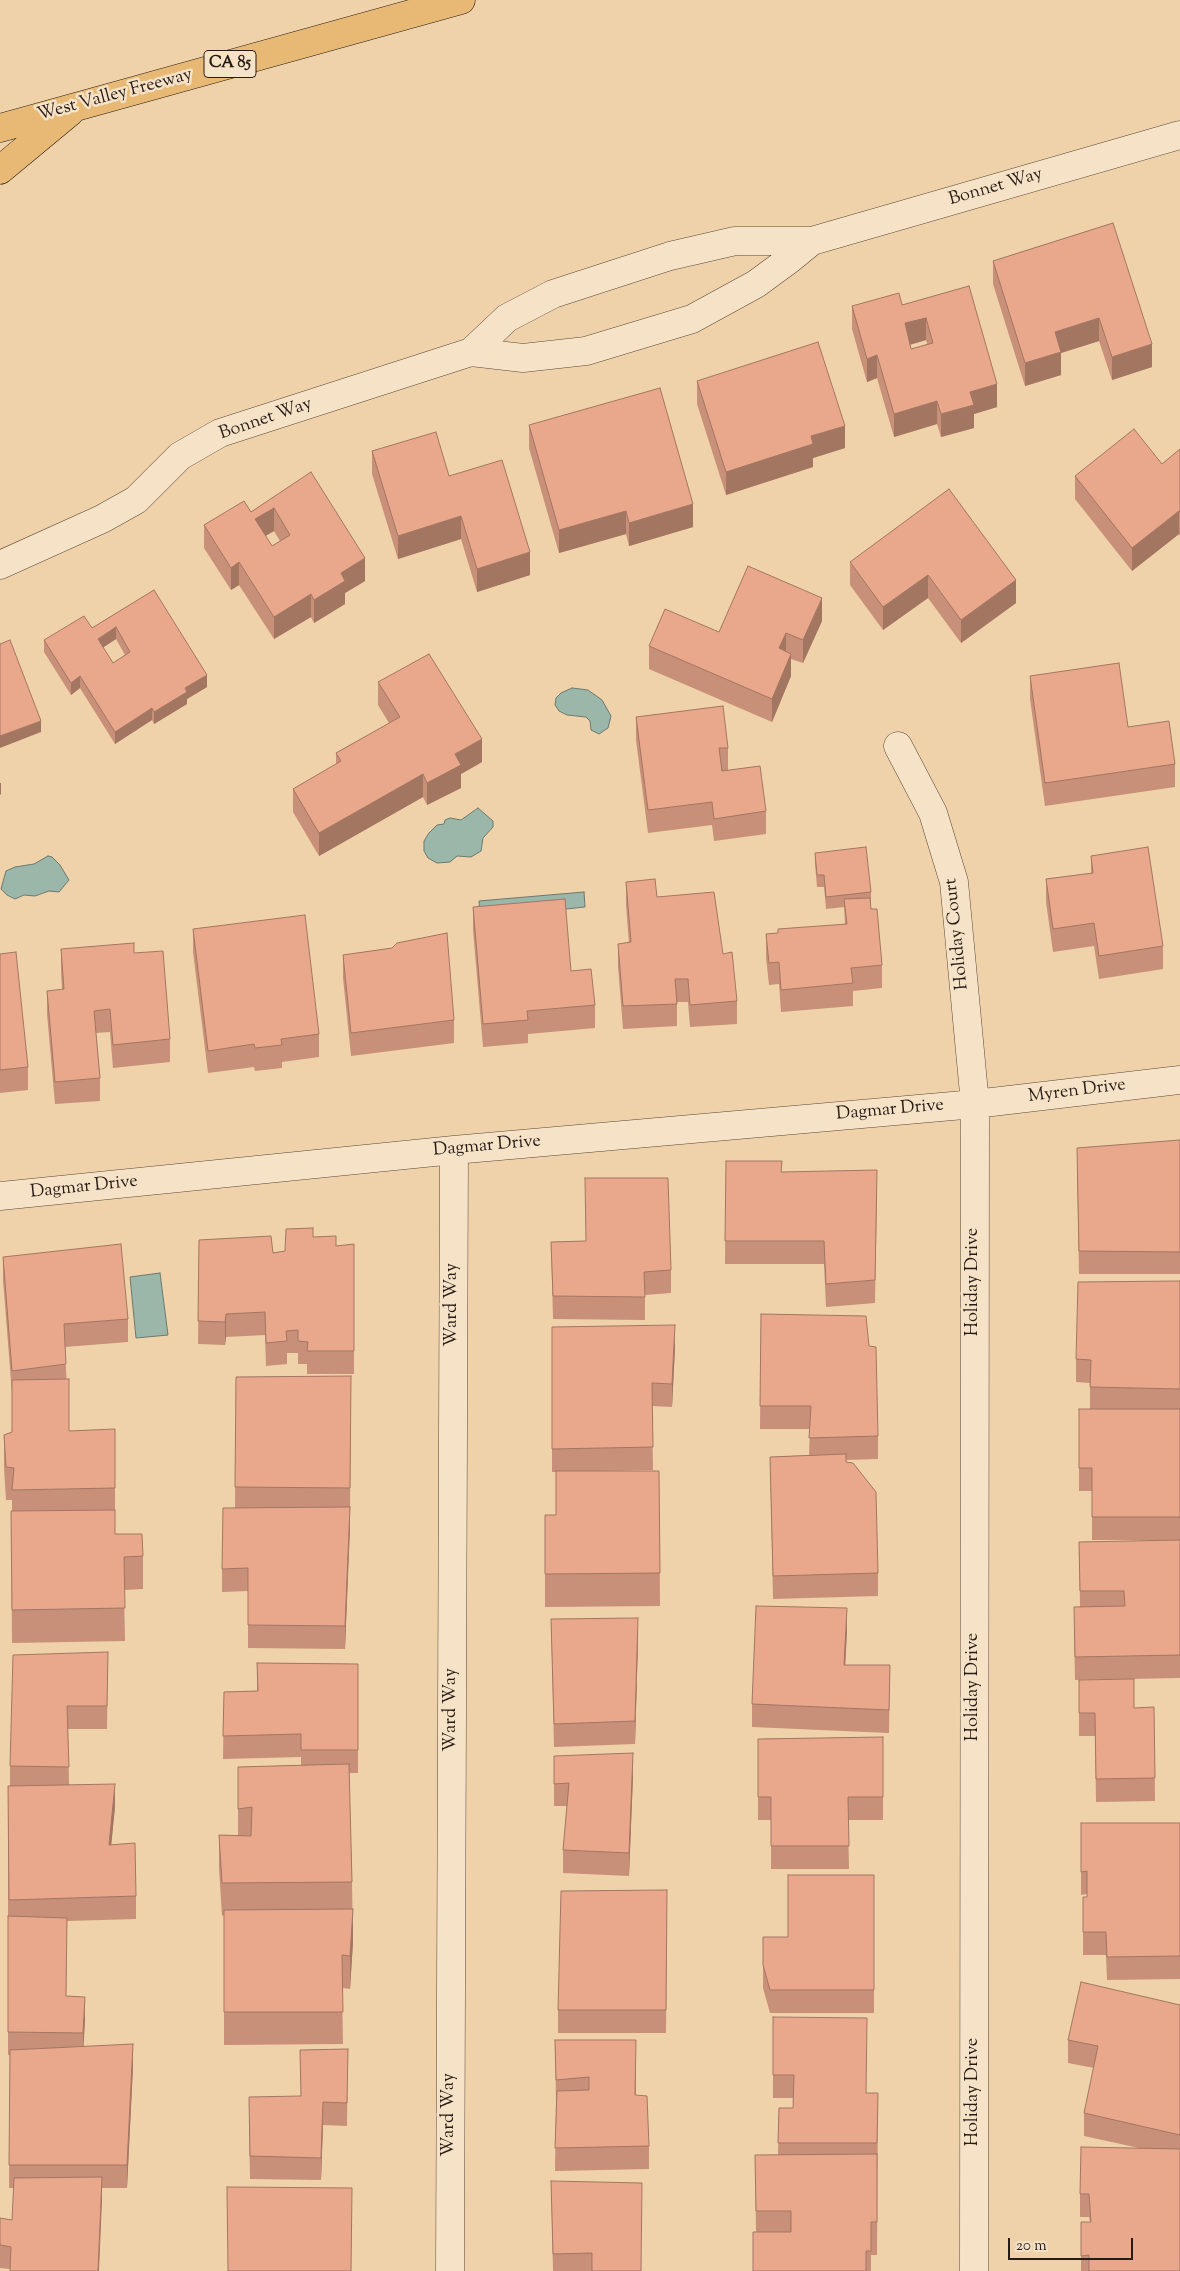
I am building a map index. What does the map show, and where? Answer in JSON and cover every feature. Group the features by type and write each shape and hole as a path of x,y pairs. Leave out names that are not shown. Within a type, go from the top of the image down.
{"highway":[{"name":"West Valley Freeway","path":"0,128 461,0"},
{"path":"0,170 76,107"}],"street":[{"name":"Bonnet Way","path":"471,352 508,318 554,294 670,256 735,242 812,240 1178,140"},
{"name":"Bonnet Way","path":"0,565 102,519 136,500 180,456 220,433 471,352 523,358 586,351 692,319 756,284 812,240"},
{"name":"Holiday Court","path":"898,746 933,813 954,882 974,1104"},
{"name":"Myren Drive","path":"974,1104 1180,1080"},
{"name":"Dagmar Drive","path":"0,1196 454,1150 974,1104"},
{"name":"Holiday Drive","path":"974,1104 974,2271"},
{"name":"Ward Way","path":"450,2271 454,1150"}],"shaded area":[{"path":"572,688 588,690 602,700 611,716 608,728 599,734 591,730 590,721 586,717 567,715 559,711 555,705 556,698 561,693"},
{"path":"478,808 493,821 493,827 483,838 481,851 471,857 457,856 450,862 437,863 428,858 424,851 424,841 437,825 444,824 445,820 450,818 461,820"},
{"path":"48,856 52,857 60,865 69,880 59,892 49,891 35,896 24,895 15,899 1,889 6,871 15,867 34,864"},
{"path":"584,892 585,907 480,918 479,901"},
{"path":"160,1273 168,1335 136,1338 130,1277"}],"building":[{"path":"1113,223 1152,344 1112,357 1099,318 1055,332 1061,352 1025,363 993,261"},
{"path":"969,286 997,384 970,392 974,405 941,414 937,401 894,414 877,355 867,359 852,306 899,293 902,305","holes":["926,318 933,343 911,349 905,323"]},
{"path":"818,342 845,426 811,436 813,444 726,472 697,381"},
{"path":"660,388 693,504 629,523 626,511 559,530 529,425"},
{"path":"1134,429 1162,464 1180,449 1180,513 1179,511 1132,548 1075,476"},
{"path":"436,432 449,476 502,460 530,552 477,569 461,516 398,536 372,451"},
{"path":"311,472 365,558 341,573 345,581 314,600 311,594 274,617 239,562 231,568 204,525 244,501 251,512","holes":["274,508 290,535 272,546 255,519"]},
{"path":"949,489 1016,580 961,620 928,575 883,607 850,562"},
{"path":"748,566 822,598 803,640 786,633 779,648 791,654 772,699 649,646 665,609 719,632"},
{"path":"154,590 207,675 185,688 187,692 154,712 152,708 115,732 80,676 71,683 44,640 84,616 92,628","holes":["116,627 130,652 113,663 98,639"]},
{"path":"10,640 41,721 0,736 0,644"},
{"path":"429,654 482,739 455,754 461,765 427,783 423,774 319,833 293,789 341,761 336,753 400,717 378,682"},
{"path":"1119,663 1128,727 1169,721 1175,764 1045,783 1030,676"},
{"path":"723,706 728,748 719,748 722,771 760,766 766,811 714,819 712,802 648,810 636,717"},
{"path":"866,847 871,892 826,897 824,875 817,875 815,853"},
{"path":"1148,847 1163,946 1099,956 1094,923 1053,929 1046,879 1093,873 1091,856"},
{"path":"655,879 657,897 714,892 723,954 732,952 737,1001 690,1005 688,979 675,979 677,1004 623,1006 618,944 631,942 626,882"},
{"path":"870,898 871,909 877,909 882,965 851,968 853,983 781,990 779,962 769,963 766,934 778,933 778,929 847,924 844,899"},
{"path":"565,899 571,971 591,969 595,1005 527,1011 528,1020 483,1024 473,907"},
{"path":"305,915 319,1034 281,1039 282,1045 255,1048 254,1044 208,1051 193,929"},
{"path":"447,933 454,1020 351,1033 343,955 392,948 397,943"},
{"path":"134,943 134,953 163,951 170,1039 113,1045 110,1009 94,1011 100,1078 55,1082 47,991 64,989 61,949"},
{"path":"16,952 28,1067 0,1070 0,954"},
{"path":"1180,1140 1180,1252 1079,1251 1077,1148"},
{"path":"726,1161 782,1161 781,1172 877,1170 875,1280 826,1284 824,1241 725,1241"},
{"path":"585,1178 668,1178 671,1270 644,1272 645,1297 553,1296 551,1242 586,1241"},
{"path":"313,1228 313,1237 336,1236 336,1246 354,1244 354,1351 307,1351 308,1342 298,1341 298,1330 286,1331 287,1341 266,1343 265,1312 226,1314 225,1322 198,1321 199,1240 271,1236 273,1253 285,1251 286,1229"},
{"path":"121,1244 128,1319 64,1324 66,1364 12,1371 3,1257"},
{"path":"1180,1281 1180,1389 1090,1387 1091,1360 1076,1359 1078,1282"},
{"path":"761,1314 866,1316 869,1346 876,1347 878,1436 809,1438 811,1406 760,1406"},
{"path":"675,1325 672,1384 652,1383 653,1447 552,1449 552,1327"},
{"path":"351,1376 350,1488 235,1487 236,1377"},
{"path":"69,1379 69,1431 115,1429 115,1488 12,1490 14,1468 6,1467 4,1435 12,1432 12,1380"},
{"path":"1079,1409 1180,1409 1180,1517 1092,1517 1092,1468 1079,1468"},
{"path":"846,1454 846,1462 853,1463 876,1492 878,1573 773,1576 770,1457"},
{"path":"556,1471 659,1471 660,1573 545,1574 545,1515 556,1515"},
{"path":"350,1507 345,1626 248,1625 248,1568 222,1569 223,1508"},
{"path":"115,1510 115,1534 142,1534 143,1556 124,1557 125,1608 12,1610 11,1511"},
{"path":"1180,1540 1180,1655 1075,1657 1074,1607 1125,1606 1124,1591 1080,1591 1079,1542"},
{"path":"756,1606 847,1608 844,1665 890,1665 889,1710 752,1704"},
{"path":"638,1618 635,1721 554,1724 551,1619"},
{"path":"108,1652 107,1706 67,1706 69,1767 10,1766 13,1655"},
{"path":"257,1663 358,1664 358,1750 301,1750 301,1734 223,1736 224,1692 258,1691"},
{"path":"1134,1679 1134,1708 1154,1707 1155,1778 1096,1779 1095,1713 1079,1713 1079,1680"},
{"path":"883,1737 883,1797 848,1797 849,1846 771,1846 771,1797 758,1797 758,1739"},
{"path":"633,1753 629,1853 563,1850 569,1783 554,1784 554,1756"},
{"path":"349,1764 352,1882 222,1883 219,1835 251,1836 252,1807 238,1809 238,1767"},
{"path":"115,1784 109,1845 135,1843 136,1896 9,1900 8,1786"},
{"path":"1081,1823 1180,1823 1180,1956 1107,1957 1106,1932 1083,1932 1083,1897 1087,1897 1087,1871 1081,1872"},
{"path":"788,1875 874,1875 874,1990 770,1990 763,1965 763,1937 788,1937"},
{"path":"667,1890 666,2010 558,2010 561,1891"},
{"path":"353,1909 350,1956 342,1955 343,2012 224,2012 224,1910"},
{"path":"8,1916 67,1918 66,1996 85,1997 83,2033 8,2032"},
{"path":"1081,1982 1180,2005 1180,2135 1084,2113 1098,2046 1068,2040"},
{"path":"773,2017 867,2018 866,2093 878,2093 877,2143 778,2143 779,2108 793,2108 794,2075 773,2075"},
{"path":"555,2040 636,2040 635,2095 647,2096 649,2146 555,2148 557,2091 589,2090 589,2077 556,2080"},
{"path":"133,2044 127,2165 9,2165 10,2050"},
{"path":"348,2049 347,2103 323,2102 321,2158 250,2156 249,2097 301,2096 300,2050"},
{"path":"1081,2147 1180,2149 1180,2271 1089,2271 1089,2255 1081,2256 1081,2222 1091,2222 1089,2194 1080,2194"},
{"path":"877,2154 877,2222 871,2222 871,2251 866,2251 866,2271 753,2271 753,2232 791,2232 791,2211 756,2211 755,2155"},
{"path":"102,2177 98,2271 10,2271 11,2247 0,2245 0,2218 12,2220 14,2178"},
{"path":"551,2181 642,2183 641,2271 592,2271 592,2253 553,2254"},
{"path":"227,2187 352,2188 351,2271 228,2271"}]}
